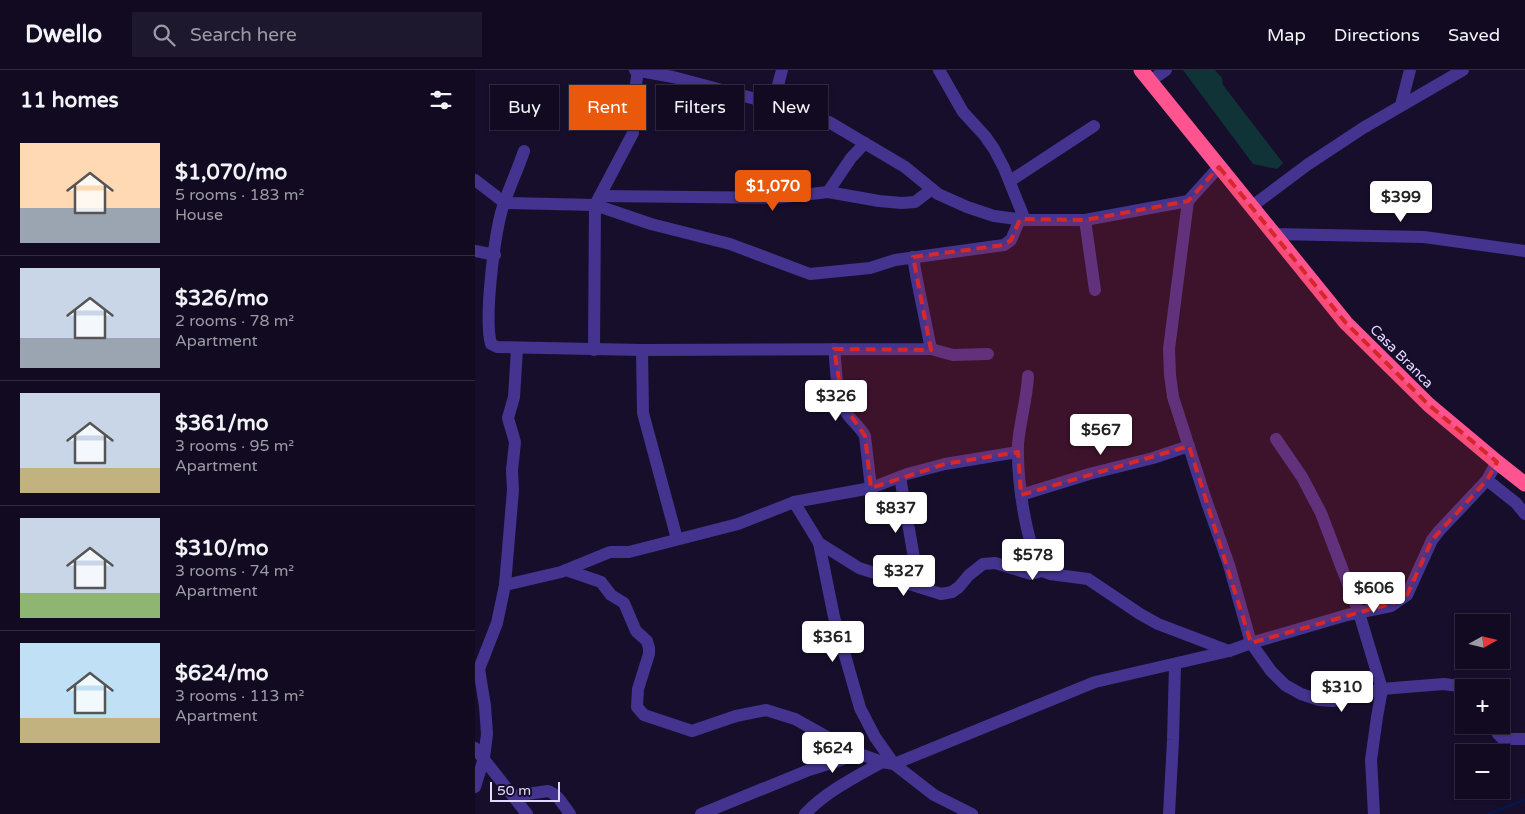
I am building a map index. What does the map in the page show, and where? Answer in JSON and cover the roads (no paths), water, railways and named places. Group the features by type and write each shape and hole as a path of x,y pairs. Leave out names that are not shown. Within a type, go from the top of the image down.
{"highway":[{"name":"Casa Branca","path":"1145,75 1346,323 1429,405 1525,484"}],"street":[{"path":"594,350 597,200 633,133 632,109 636,70 674,73 754,98"},
{"path":"778,85 782,70"},
{"path":"597,200 651,224 730,244 810,274 870,268 895,260 1004,244 1011,240 1023,219 1010,181 994,149 963,112 939,70"},
{"path":"1145,75 1166,70"},
{"path":"1401,105 1410,70"},
{"path":"1251,207 1307,165 1363,128 1463,70"},
{"path":"828,122 905,167 938,194 994,216 1023,219 1085,220 1188,201"},
{"path":"1010,181 1094,126"},
{"path":"828,192 851,158 865,143"},
{"path":"524,151 501,214 495,255 490,295 489,337 491,344 497,347 594,350 931,350 965,356 988,354"},
{"path":"1219,167 1188,201 1169,349 1170,375 1173,397 1205,500 1229,566 1251,643 1271,671 1285,685 1319,700 1333,702 1383,689 1444,684 1455,686"},
{"path":"475,180 505,203 776,198 828,192 902,203 915,202 932,189"},
{"path":"1085,220 1095,290"},
{"path":"1274,234 1424,237 1525,251"},
{"path":"475,251 495,255"},
{"path":"913,257 931,350"},
{"path":"475,787 484,758 487,734 485,706 477,666 497,623 505,586 513,490 511,470 515,447 508,418 514,397 517,349"},
{"path":"642,350 643,413 677,539"},
{"path":"835,350 841,398 847,414 865,436 871,488"},
{"path":"1028,376 1018,452 1021,495 1028,530 1038,564 1042,571"},
{"path":"1276,439 1302,477 1321,513 1359,613 1383,689 1371,760 1374,814"},
{"path":"1021,495 1189,446"},
{"path":"505,586 566,570 610,552 629,552 738,524 794,502 871,488 900,477 945,464 1018,452"},
{"path":"805,814 820,799 839,786 888,763 1095,682 1229,651 1251,643 1359,613 1391,606 1407,595 1431,540 1487,480 1497,462"},
{"path":"900,477 919,587"},
{"path":"1487,480 1525,514"},
{"path":"794,502 819,543 834,617 859,708 888,763"},
{"path":"819,543 859,568 941,594 952,592 959,587 969,575 983,564 995,563 1031,574 1042,571 1050,574 1088,579 1140,614 1159,624 1229,651"},
{"path":"566,570 601,582 611,595 624,603 636,631 647,641 649,654 638,689 637,707 644,715 692,732 736,716 766,710 795,719 854,752 888,763 934,795 973,814"},
{"path":"1169,814 1175,664"},
{"path":"1497,734 1503,739 1525,739"},
{"path":"475,748 527,814"},
{"path":"701,814 809,770 841,760 854,752"},
{"path":"513,796 552,792 569,814"}],"waterway":[{"path":"1488,814 1525,800"}]}
